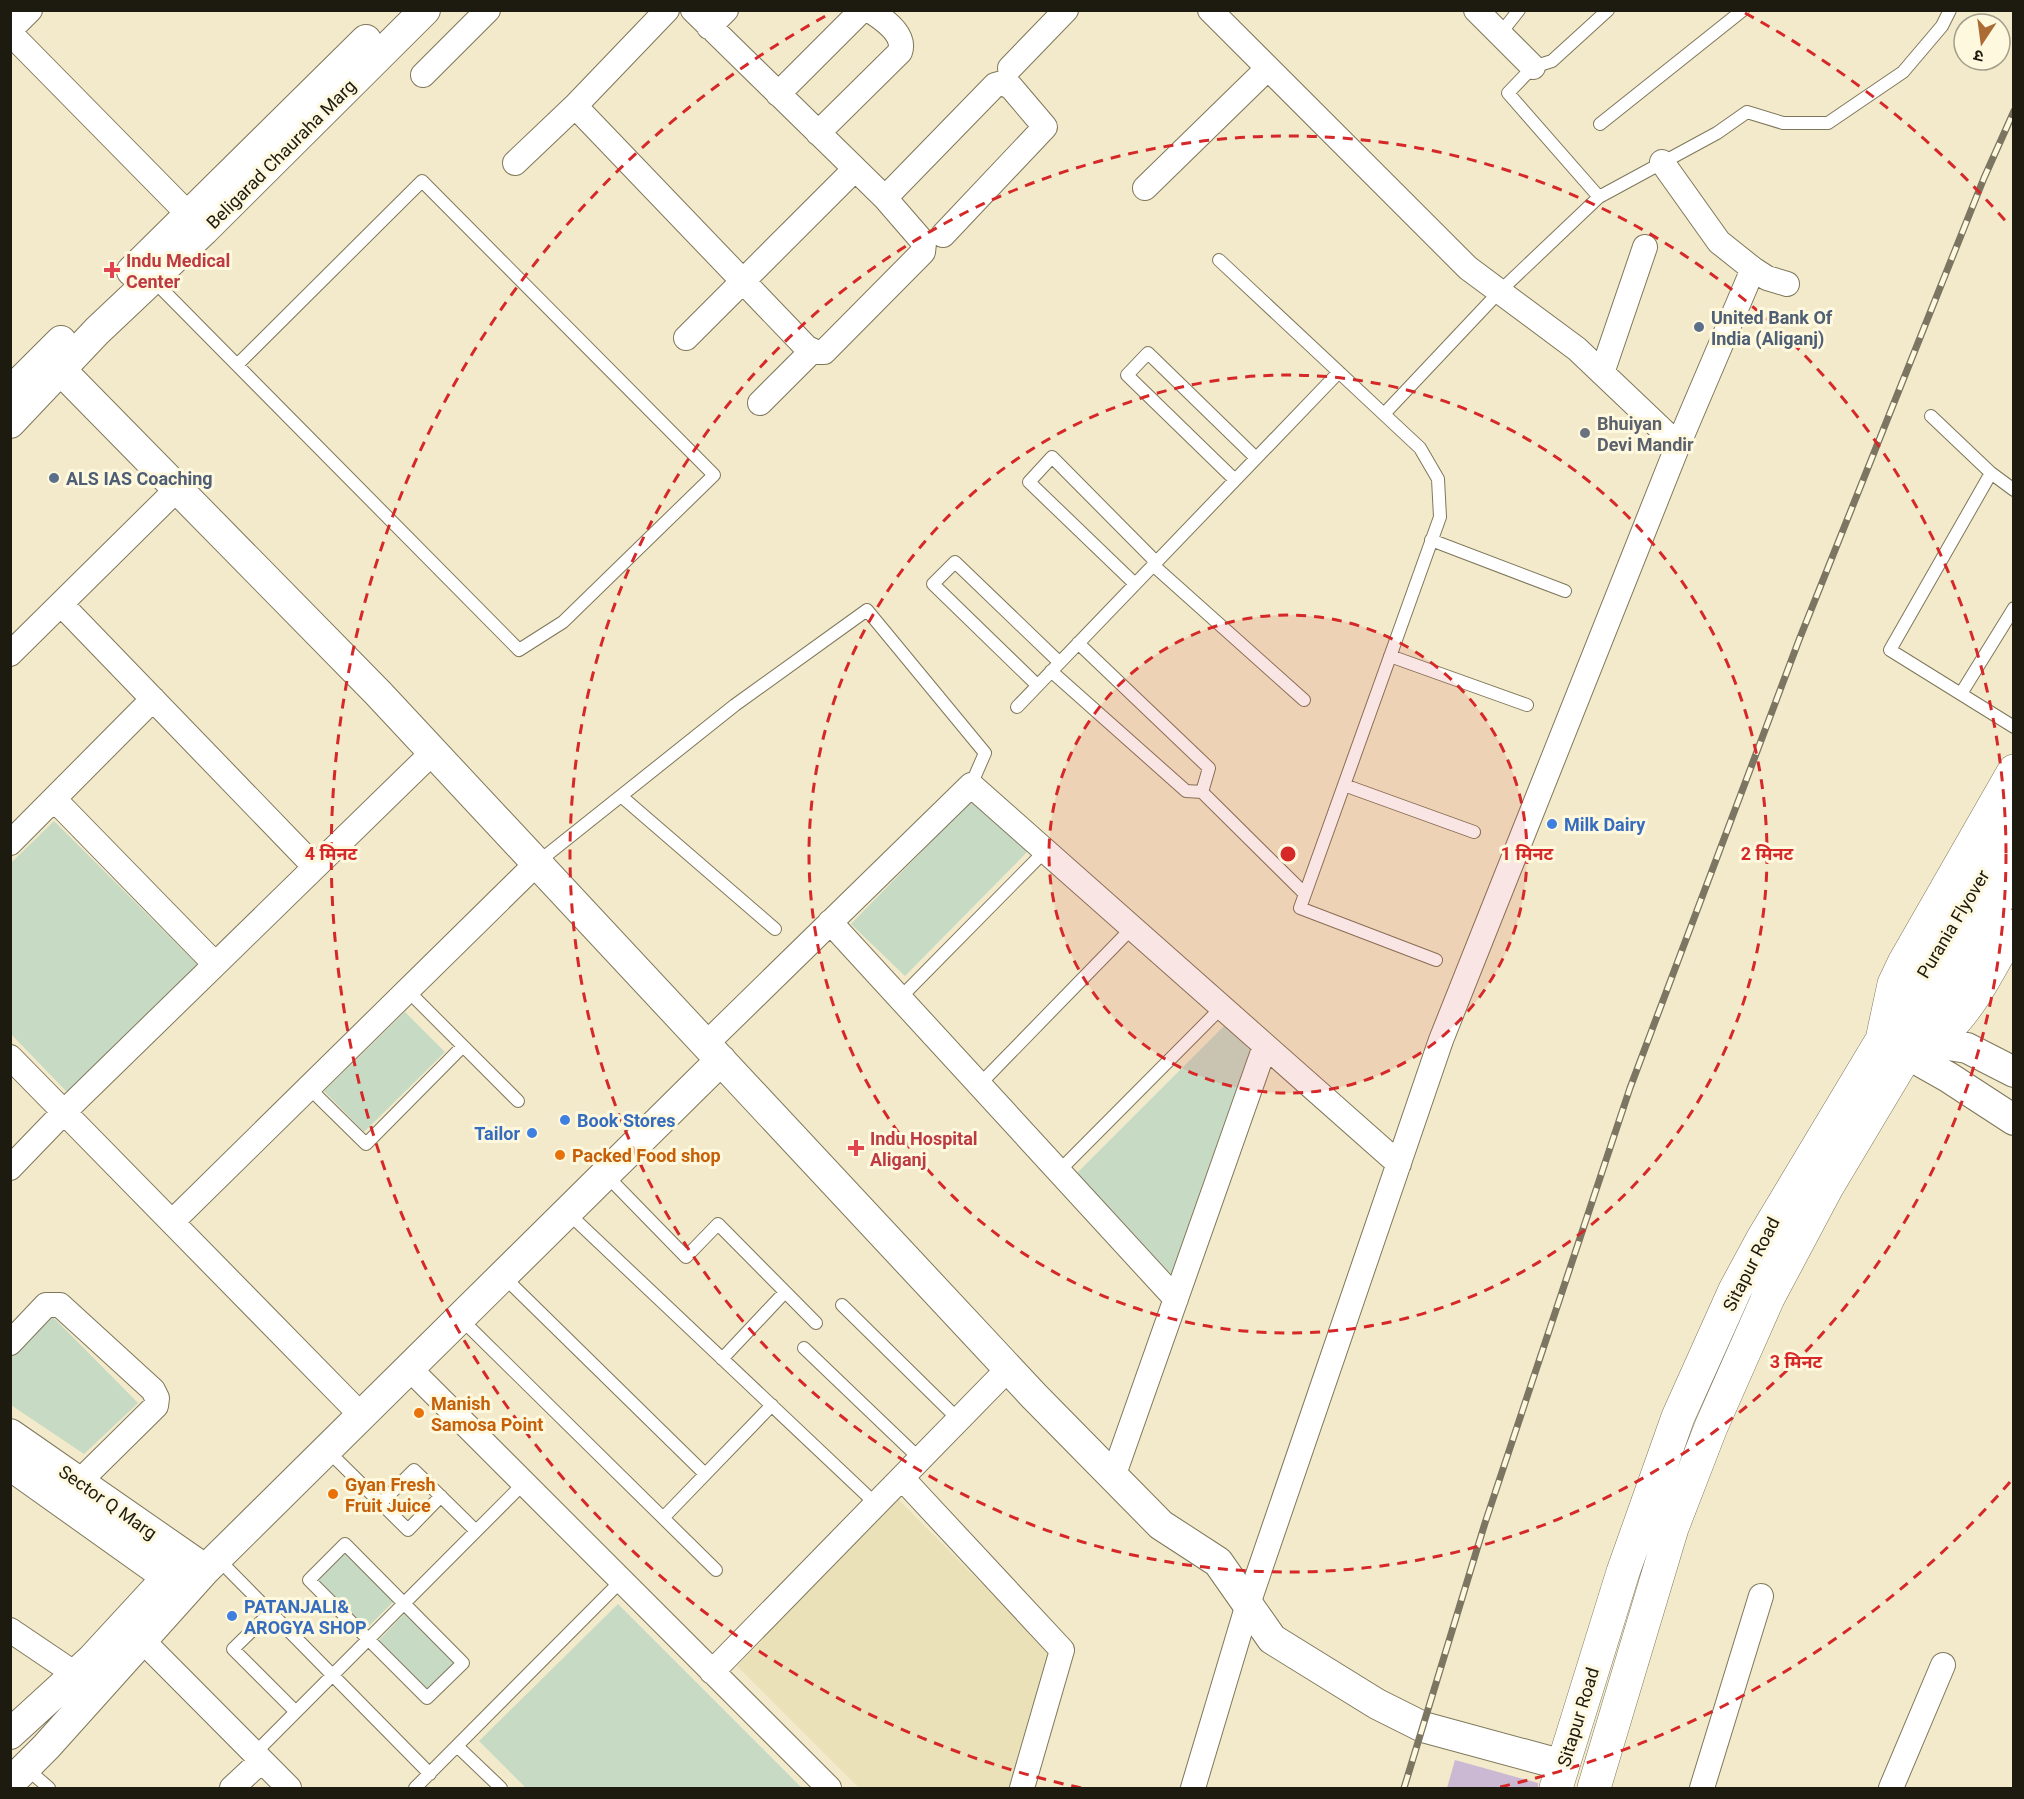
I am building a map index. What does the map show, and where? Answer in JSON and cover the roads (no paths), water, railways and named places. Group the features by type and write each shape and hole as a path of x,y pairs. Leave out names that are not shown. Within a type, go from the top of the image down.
{"main road":[{"name":"Sitapur Road","path":"1594,1788 1672,1528 1711,1427 1768,1298 1827,1187 1898,1038 1894,984 2013,771"},
{"name":"Purania Flyover","path":"1898,1038 1904,1004 2013,823"},
{"name":"Purania Flyover","path":"1898,1038 2013,872"},
{"path":"1898,1038 1935,1034 1947,1028 1962,1011 2013,926"},
{"name":"Sitapur Road","path":"1559,1777 1623,1572 1678,1417 1735,1290 1762,1240 1898,1038"}],"street":[{"path":"30,10 10,32 196,223"},
{"path":"10,392 54,364 196,223 396,10"},
{"name":"Beligarad Chauraha Marg","path":"10,423 54,364 97,331 152,279 196,223 425,10"},
{"path":"423,75 488,10"},
{"path":"515,163 575,106 668,10"},
{"path":"778,94 862,10"},
{"path":"818,133 900,52 903,44 901,37 869,10"},
{"path":"1210,10 1468,268 1577,349 1678,445"},
{"path":"1476,10 1533,67"},
{"path":"1010,68 1057,14"},
{"path":"575,106 812,351 824,352 923,252 924,243 885,198 778,94 709,16"},
{"path":"1145,188 1268,68"},
{"path":"885,198 994,85 1002,83 1011,87 1045,127 943,235"},
{"path":"1662,162 1719,242 1767,278 1787,284"},
{"path":"686,338 855,169"},
{"path":"1602,373 1645,247"},
{"path":"1193,1788 1248,1604 1441,1040 1678,445 1753,269"},
{"path":"760,403 812,351"},
{"path":"54,364 433,752 1008,1369 1161,1525 1218,1562 1272,1639 1377,1704 1423,1727 1559,1777"},
{"path":"10,654 177,489"},
{"path":"61,604 315,867"},
{"path":"10,843 153,699"},
{"path":"10,1168 64,1112 433,752"},
{"path":"18,1775 87,1682 193,1570 327,1450 605,1174 830,922 971,785 1399,1164"},
{"path":"54,799 215,964"},
{"path":"172,1222 537,863"},
{"path":"830,922 1176,1299"},
{"path":"1898,1038 1968,1047 2013,1072"},
{"path":"1898,1038 2013,1120"},
{"path":"1113,1477 1265,1046"},
{"path":"10,1057 362,1415"},
{"path":"10,1343 46,1305 60,1305 153,1390 157,1398 156,1406 79,1482"},
{"path":"409,1368 829,1788"},
{"path":"712,1672 1008,1369"},
{"name":"Sector Q Marg","path":"10,1434 79,1482 193,1570"},
{"path":"10,1465 193,1570"},
{"path":"902,1478 1062,1650 1022,1788"},
{"path":"1702,1788 1761,1596"},
{"path":"10,1630 87,1682"},
{"path":"134,1632 289,1788"},
{"path":"1892,1788 1943,1665"},
{"path":"10,1734 87,1682"},
{"path":"232,1788 258,1757"}],"lane":[{"path":"1500,34 1519,10"},
{"path":"1599,198 1508,93 1533,67 1552,62 1608,10"},
{"path":"1600,123 1743,10"},
{"path":"1384,414 1500,291 1599,198 1718,133 1747,112 1783,123 1828,123 1902,72 1942,26 1950,10"},
{"path":"152,279 237,365 519,650 563,622 714,475 422,181 237,365"},
{"path":"1219,260 1420,448 1438,479 1440,517 1299,908 1436,960"},
{"path":"1235,480 1127,375 1148,353 1256,458"},
{"path":"1017,706 1339,372"},
{"path":"1931,416 1991,473 2013,490"},
{"path":"1135,584 1029,482 1052,457 1155,563 1304,700"},
{"path":"1991,473 1890,650 1962,692 2013,727"},
{"path":"1431,540 1565,591"},
{"path":"1037,685 933,584 955,562 1055,666 1186,791 1202,792 1305,894"},
{"path":"1962,692 2013,608"},
{"path":"537,863 735,705 867,610 985,753 971,785"},
{"path":"1078,643 1209,768 1202,792"},
{"path":"1390,656 1527,705"},
{"path":"1344,785 1474,832"},
{"path":"621,796 775,929"},
{"path":"900,998 1045,851"},
{"path":"979,1085 1132,928"},
{"path":"407,990 518,1101"},
{"path":"1059,1171 1222,1007"},
{"path":"308,1088 366,1144 464,1046"},
{"path":"605,1174 686,1257 718,1224 816,1323"},
{"path":"567,1212 876,1504"},
{"path":"503,1276 705,1474"},
{"path":"722,1359 785,1292"},
{"path":"842,1305 959,1420"},
{"path":"460,1318 716,1570"},
{"path":"804,1348 920,1459"},
{"path":"663,1518 772,1405"},
{"path":"327,1450 408,1530 441,1496"},
{"path":"381,1503 414,1470 476,1531"},
{"path":"258,1757 296,1712 524,1483"},
{"path":"345,1544 404,1603 463,1663 427,1698 309,1580 345,1544"},
{"path":"193,1570 271,1612 430,1774"},
{"path":"415,1788 621,1581"},
{"path":"271,1612 233,1649 296,1712"},
{"path":"457,1746 493,1786"},
{"path":"18,1775 49,1788"}],"railway":[{"path":"1404,1788 1485,1523 1630,1088 1799,640 1984,178 2014,111"}],"place":[{"name":"Indu Medical Center","path":"112,270"},
{"name":"United Bank Of India (Aliganj)","path":"1699,327"},
{"name":"Bhuiyan Devi Mandir","path":"1585,433"},
{"name":"ALS IAS Coaching","path":"54,478"},
{"name":"Milk Dairy","path":"1552,824"},
{"name":"Book Stores","path":"565,1120"},
{"name":"Tailor","path":"532,1133"},
{"name":"Indu Hospital Aliganj","path":"856,1148"},
{"name":"Packed Food shop","path":"560,1155"},
{"name":"Manish Samosa Point","path":"419,1413"},
{"name":"Gyan Fresh Fruit Juice","path":"333,1494"},
{"name":"PATANJALI& AROGYA SHOP","path":"232,1616"}]}
